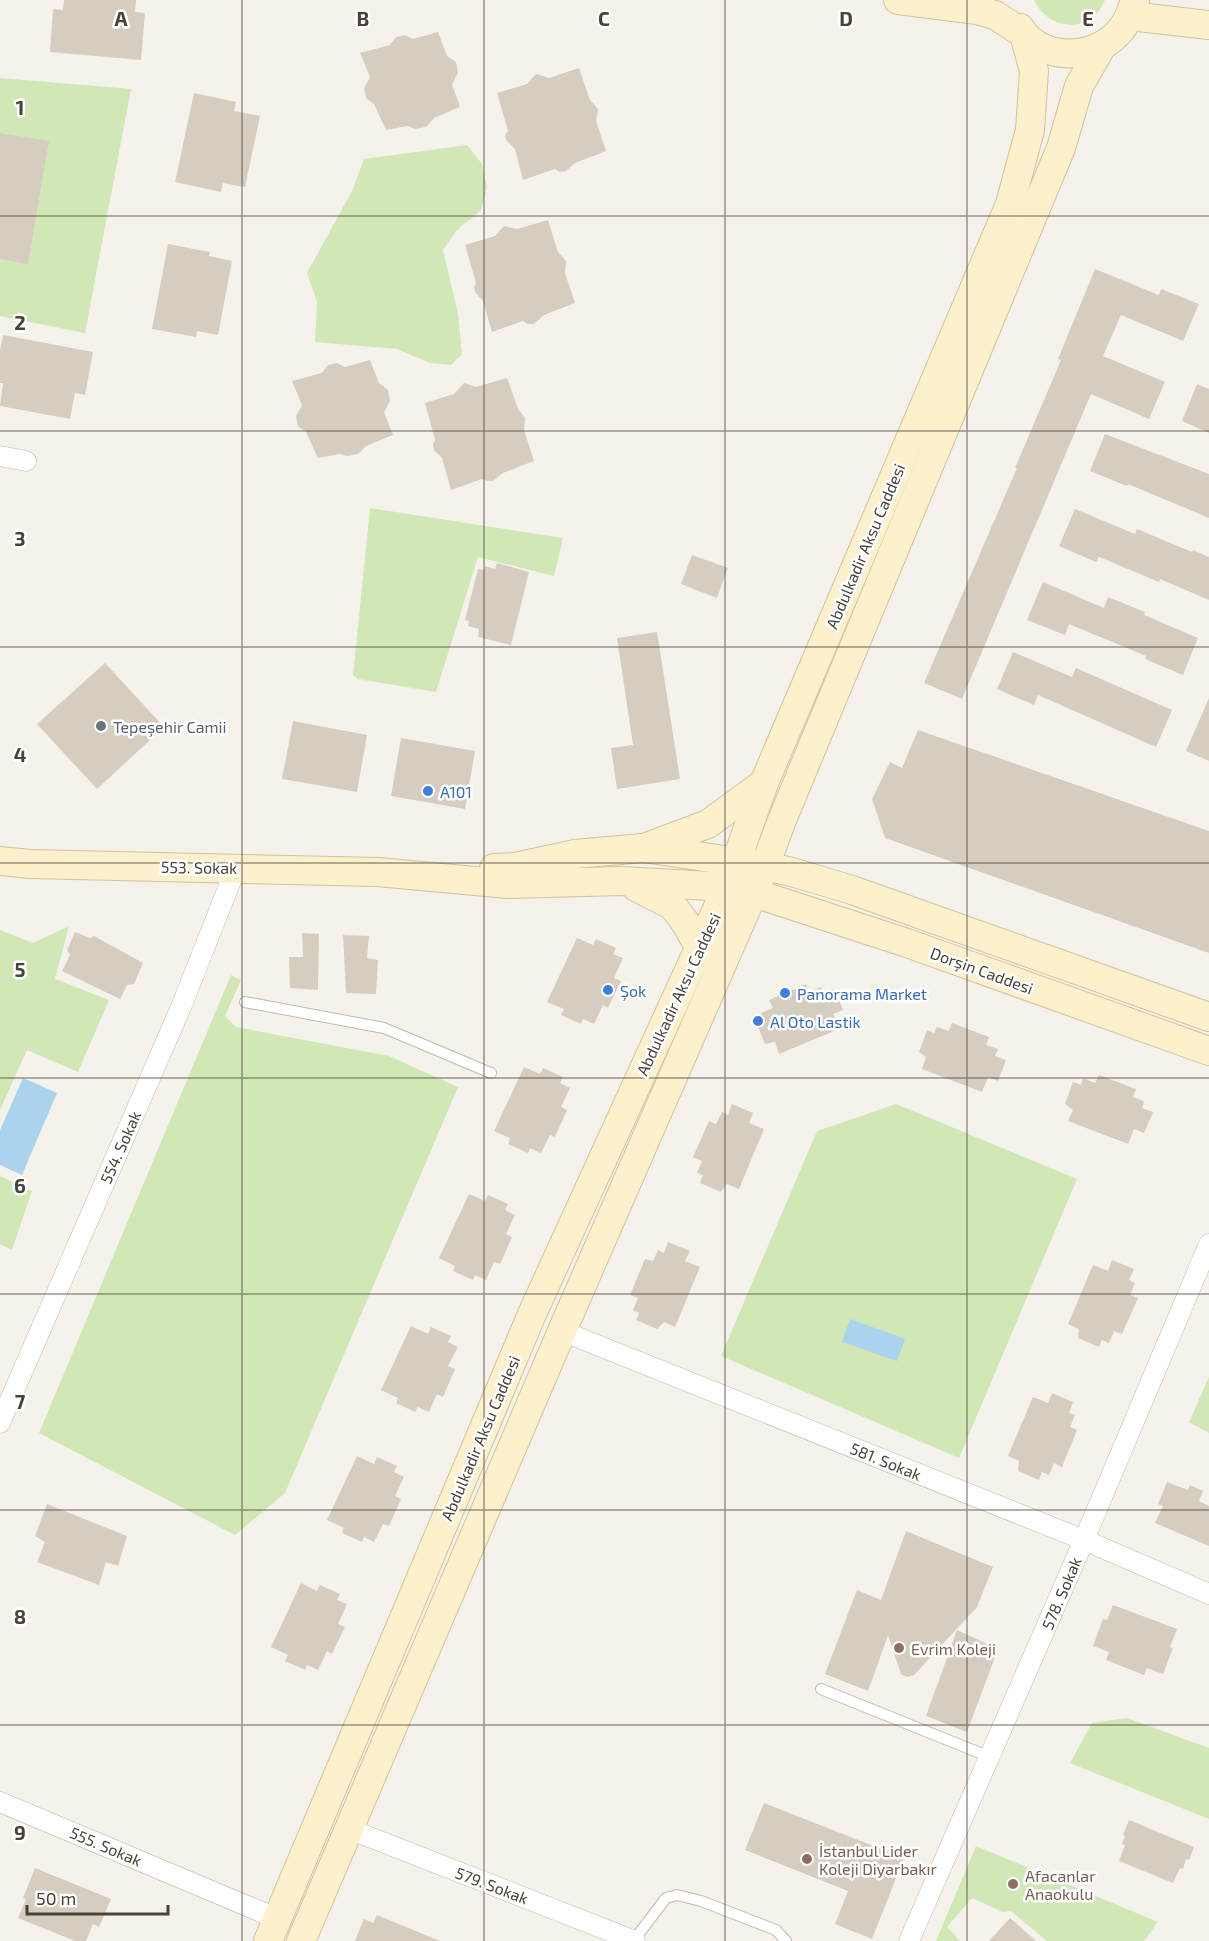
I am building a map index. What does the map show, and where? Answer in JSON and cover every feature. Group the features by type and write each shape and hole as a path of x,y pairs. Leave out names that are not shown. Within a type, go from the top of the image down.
{"main road":[{"path":"898,0 976,10 995,15 1041,47 1062,54 1083,53 1102,46 1118,33 1132,8 1209,25"},
{"name":"Abdulkadir Aksu Caddesi","path":"301,1941 562,1331 739,880 764,783 1010,204 1030,130 1034,71 1024,34 1012,15 1008,0"},
{"name":"Abdulkadir Aksu Caddesi","path":"765,866 1061,148 1079,86 1102,46"},
{"path":"399,874 516,867 575,854 643,848 708,824 764,783"},
{"path":"643,848 739,880"},
{"name":"553. Sokak","path":"0,861 30,864 399,874"},
{"name":"Dorşin Caddesi","path":"739,880 765,866 792,872 852,890 1209,1017"},
{"path":"399,874 507,884 739,880"},
{"name":"Abdulkadir Aksu Caddesi","path":"273,1930 532,1314 699,947 739,880"},
{"name":"Dorşin Caddesi","path":"739,880 1209,1051"},
{"path":"623,881 673,906 699,947"}],"street":[{"path":"0,456 26,461"},
{"name":"554. Sokak","path":"0,1423 181,1007 236,868"},
{"name":"578. Sokak","path":"909,1941 1084,1540 1209,1244"},
{"name":"581. Sokak","path":"562,1331 1084,1540 1209,1594"},
{"name":"555. Sokak","path":"0,1802 273,1930"},
{"name":"579. Sokak","path":"349,1829 634,1941"}],"lane":[{"path":"245,1002 384,1028 491,1073"},
{"path":"821,1689 990,1757"},
{"path":"634,1941 666,1898 677,1895 701,1901 776,1930 786,1941"}],"green space":[{"path":"1034,0 1105,0 1099,11 1090,19 1070,25 1049,18"},
{"path":"0,78 131,89 85,333 0,316"},
{"path":"467,145 482,164 487,187 481,210 456,231 443,250 458,314 462,354 451,365 430,363 397,349 315,342 317,302 307,273 352,191 364,159"},
{"path":"370,508 563,538 554,576 478,557 436,692 358,679 353,675"},
{"path":"69,926 55,979 109,1000 78,1072 27,1050 0,1110 0,930 33,943"},
{"path":"231,975 241,980 225,1016 236,1027 389,1056 458,1087 285,1493 235,1535 39,1433"},
{"path":"896,1104 1077,1179 959,1458 721,1356 817,1131"},
{"path":"0,1176 32,1191 12,1250 0,1244"},
{"path":"1209,1377 1209,1433 1189,1422"},
{"path":"1127,1718 1209,1748 1209,1819 1070,1763 1092,1723"},
{"name":"Afacanlar Anaokulu","path":"976,1846 1158,1922 1144,1941 1047,1941 1011,1911 1003,1912 972,1898 947,1927 960,1941 936,1941"}],"water":[{"path":"23,1078 57,1093 22,1175 0,1165 0,1130"},
{"path":"850,1319 905,1339 897,1361 842,1342"}],"building":[{"path":"64,0 136,0 135,12 145,13 141,60 50,52 53,9 63,10"},
{"path":"438,32 447,56 456,62 458,73 452,84 460,107 434,118 426,127 415,129 408,126 386,130 374,104 366,98 364,88 370,77 360,53 390,45 396,37 405,35 413,39"},
{"path":"579,68 590,100 598,109 596,121 606,151 575,163 566,171 559,172 555,169 523,180 515,149 506,140 505,135 508,131 497,93 527,84 536,74 549,78"},
{"path":"194,93 236,102 234,111 260,116 245,187 223,183 221,192 175,182"},
{"path":"0,133 49,141 28,264 0,259"},
{"path":"548,220 558,252 566,261 565,273 575,303 544,315 534,324 527,324 523,321 492,332 483,301 475,292 476,283 465,245 495,236 504,226 517,229"},
{"path":"168,244 210,252 209,256 232,261 218,335 197,331 196,337 152,329"},
{"path":"1095,269 1159,295 1161,289 1199,304 1183,341 1121,315 1103,356 1165,382 1149,419 1091,394 962,699 924,683 1017,468 1015,468 1061,360 1058,359"},
{"path":"3,335 93,352 85,395 75,393 70,419 0,406 3,383 0,383 0,350"},
{"path":"370,360 379,383 388,390 390,401 384,412 393,435 366,446 358,454 318,458 306,432 298,426 296,416 302,405 292,381 322,373 328,365 337,363 345,367"},
{"path":"507,378 518,409 525,418 524,430 534,461 503,473 493,481 482,479 451,490 442,458 434,450 435,440 425,403 454,394 464,383 476,387"},
{"path":"1197,384 1209,389 1209,433 1182,421"},
{"path":"1105,434 1209,474 1209,518 1128,484 1127,486 1090,471"},
{"path":"1075,509 1135,534 1137,529 1209,557 1209,600 1099,557 1096,562 1059,546"},
{"path":"692,555 728,568 717,598 681,584"},
{"path":"497,563 529,572 511,645 478,637 479,629 468,626 469,621 465,620 478,569 484,570 485,566 495,569"},
{"path":"1043,582 1104,608 1108,597 1198,638 1183,675 1145,659 1146,656 1069,624 1065,635 1027,620"},
{"path":"657,632 680,779 617,789 611,748 633,745 617,638"},
{"path":"1013,652 1072,677 1076,668 1172,710 1156,747 1038,695 1034,705 997,689"},
{"name":"Tepeşehir Camii","path":"105,663 164,727 97,789 37,724"},
{"path":"1209,698 1209,761 1186,751"},
{"path":"293,721 367,735 357,792 282,779"},
{"path":"918,730 1209,831 1209,953 885,838 872,799 890,762 902,768"},
{"path":"401,738 475,751 465,809 391,796"},
{"path":"75,932 90,938 94,936 143,963 134,984 127,985 120,999 62,971 70,955 67,950"},
{"path":"302,933 319,934 318,990 290,988 289,957 303,957"},
{"path":"343,935 369,936 367,958 378,960 376,994 346,993"},
{"path":"577,938 593,945 596,939 616,948 613,954 623,958 614,978 621,981 608,1008 603,1005 594,1024 583,1019 581,1024 561,1015 564,1009 547,1002"},
{"path":"806,984 809,992 821,987 823,993 834,989 843,1010 833,1014 839,1029 779,1054 775,1042 765,1044 756,1022 763,1019 761,1013 773,1008 769,1000"},
{"path":"952,1023 989,1037 986,1045 998,1049 995,1056 1006,1060 998,1081 988,1077 982,1092 922,1069 926,1057 919,1052 927,1030 934,1033 937,1027 949,1031"},
{"path":"524,1067 540,1074 543,1068 563,1077 560,1083 570,1088 561,1107 567,1110 555,1137 550,1135 541,1153 530,1148 528,1153 508,1144 510,1138 494,1131"},
{"path":"1099,1075 1136,1089 1133,1097 1144,1101 1142,1108 1153,1112 1144,1133 1134,1129 1128,1144 1068,1121 1073,1110 1065,1104 1073,1082 1081,1085 1083,1078 1095,1083"},
{"path":"732,1104 753,1113 749,1123 764,1129 739,1189 727,1184 721,1192 700,1183 703,1175 697,1173 702,1161 693,1157 709,1121 716,1124 722,1112 728,1115"},
{"path":"469,1194 485,1201 488,1195 508,1204 505,1210 515,1215 506,1234 512,1237 500,1264 494,1262 486,1280 475,1275 473,1280 453,1271 455,1266 439,1258"},
{"path":"668,1242 690,1251 685,1261 700,1267 675,1327 664,1322 657,1329 636,1320 639,1313 633,1310 638,1298 630,1295 645,1259 653,1261 658,1250 664,1253"},
{"path":"1112,1260 1134,1269 1129,1280 1135,1283 1130,1295 1138,1298 1122,1334 1114,1331 1109,1343 1102,1340 1099,1347 1078,1338 1079,1329 1068,1324 1093,1265 1108,1271"},
{"path":"411,1326 428,1334 431,1327 451,1336 448,1342 458,1347 448,1366 455,1369 443,1397 437,1394 429,1412 418,1407 415,1412 396,1403 398,1398 381,1390"},
{"path":"1052,1393 1073,1402 1069,1413 1075,1415 1070,1427 1077,1430 1062,1467 1054,1463 1049,1475 1042,1472 1039,1480 1018,1471 1019,1461 1008,1456 1033,1397 1048,1403"},
{"path":"357,1456 374,1464 377,1457 397,1466 394,1472 404,1477 395,1496 401,1499 389,1526 383,1524 374,1542 364,1537 362,1542 342,1533 344,1528 327,1520"},
{"path":"1167,1482 1188,1490 1190,1485 1203,1491 1199,1501 1209,1506 1209,1546 1155,1523 1163,1506 1158,1504"},
{"path":"47,1504 127,1536 118,1566 106,1562 99,1585 37,1562 45,1542 35,1536"},
{"path":"906,1531 993,1567 977,1607 914,1675 907,1677 901,1674 888,1635 868,1691 825,1674 857,1590 881,1600"},
{"path":"301,1583 317,1591 320,1585 340,1594 337,1600 347,1604 338,1624 345,1627 332,1654 327,1651 318,1670 307,1665 305,1670 285,1661 288,1655 271,1647"},
{"path":"1113,1605 1177,1629 1170,1647 1173,1648 1163,1674 1147,1668 1144,1675 1106,1660 1109,1652 1093,1646 1103,1619 1107,1620"},
{"path":"957,1630 998,1649 967,1732 926,1716"},
{"path":"764,1803 904,1858 872,1939 835,1924 848,1891 745,1850"},
{"path":"1129,1820 1194,1847 1189,1860 1186,1859 1183,1869 1180,1868 1173,1883 1119,1861 1125,1845 1122,1844 1125,1836 1123,1835"},
{"path":"35,1868 111,1899 99,1927 93,1924 86,1941 75,1941 18,1918"},
{"path":"377,1915 440,1941 355,1941 364,1919 373,1923"},
{"path":"1010,1918 1036,1941 989,1941"}],"place":[{"name":"Tepeşehir Camii","path":"101,726"},
{"name":"A101","path":"428,791"},
{"name":"Şok","path":"608,990"},
{"name":"Panorama Market","path":"785,993"},
{"name":"Al Oto Lastik","path":"758,1021"},
{"name":"Evrim Koleji","path":"899,1648"},
{"name":"İstanbul Lider Koleji Diyarbakır","path":"807,1859"},
{"name":"Afacanlar Anaokulu","path":"1013,1884"}]}
